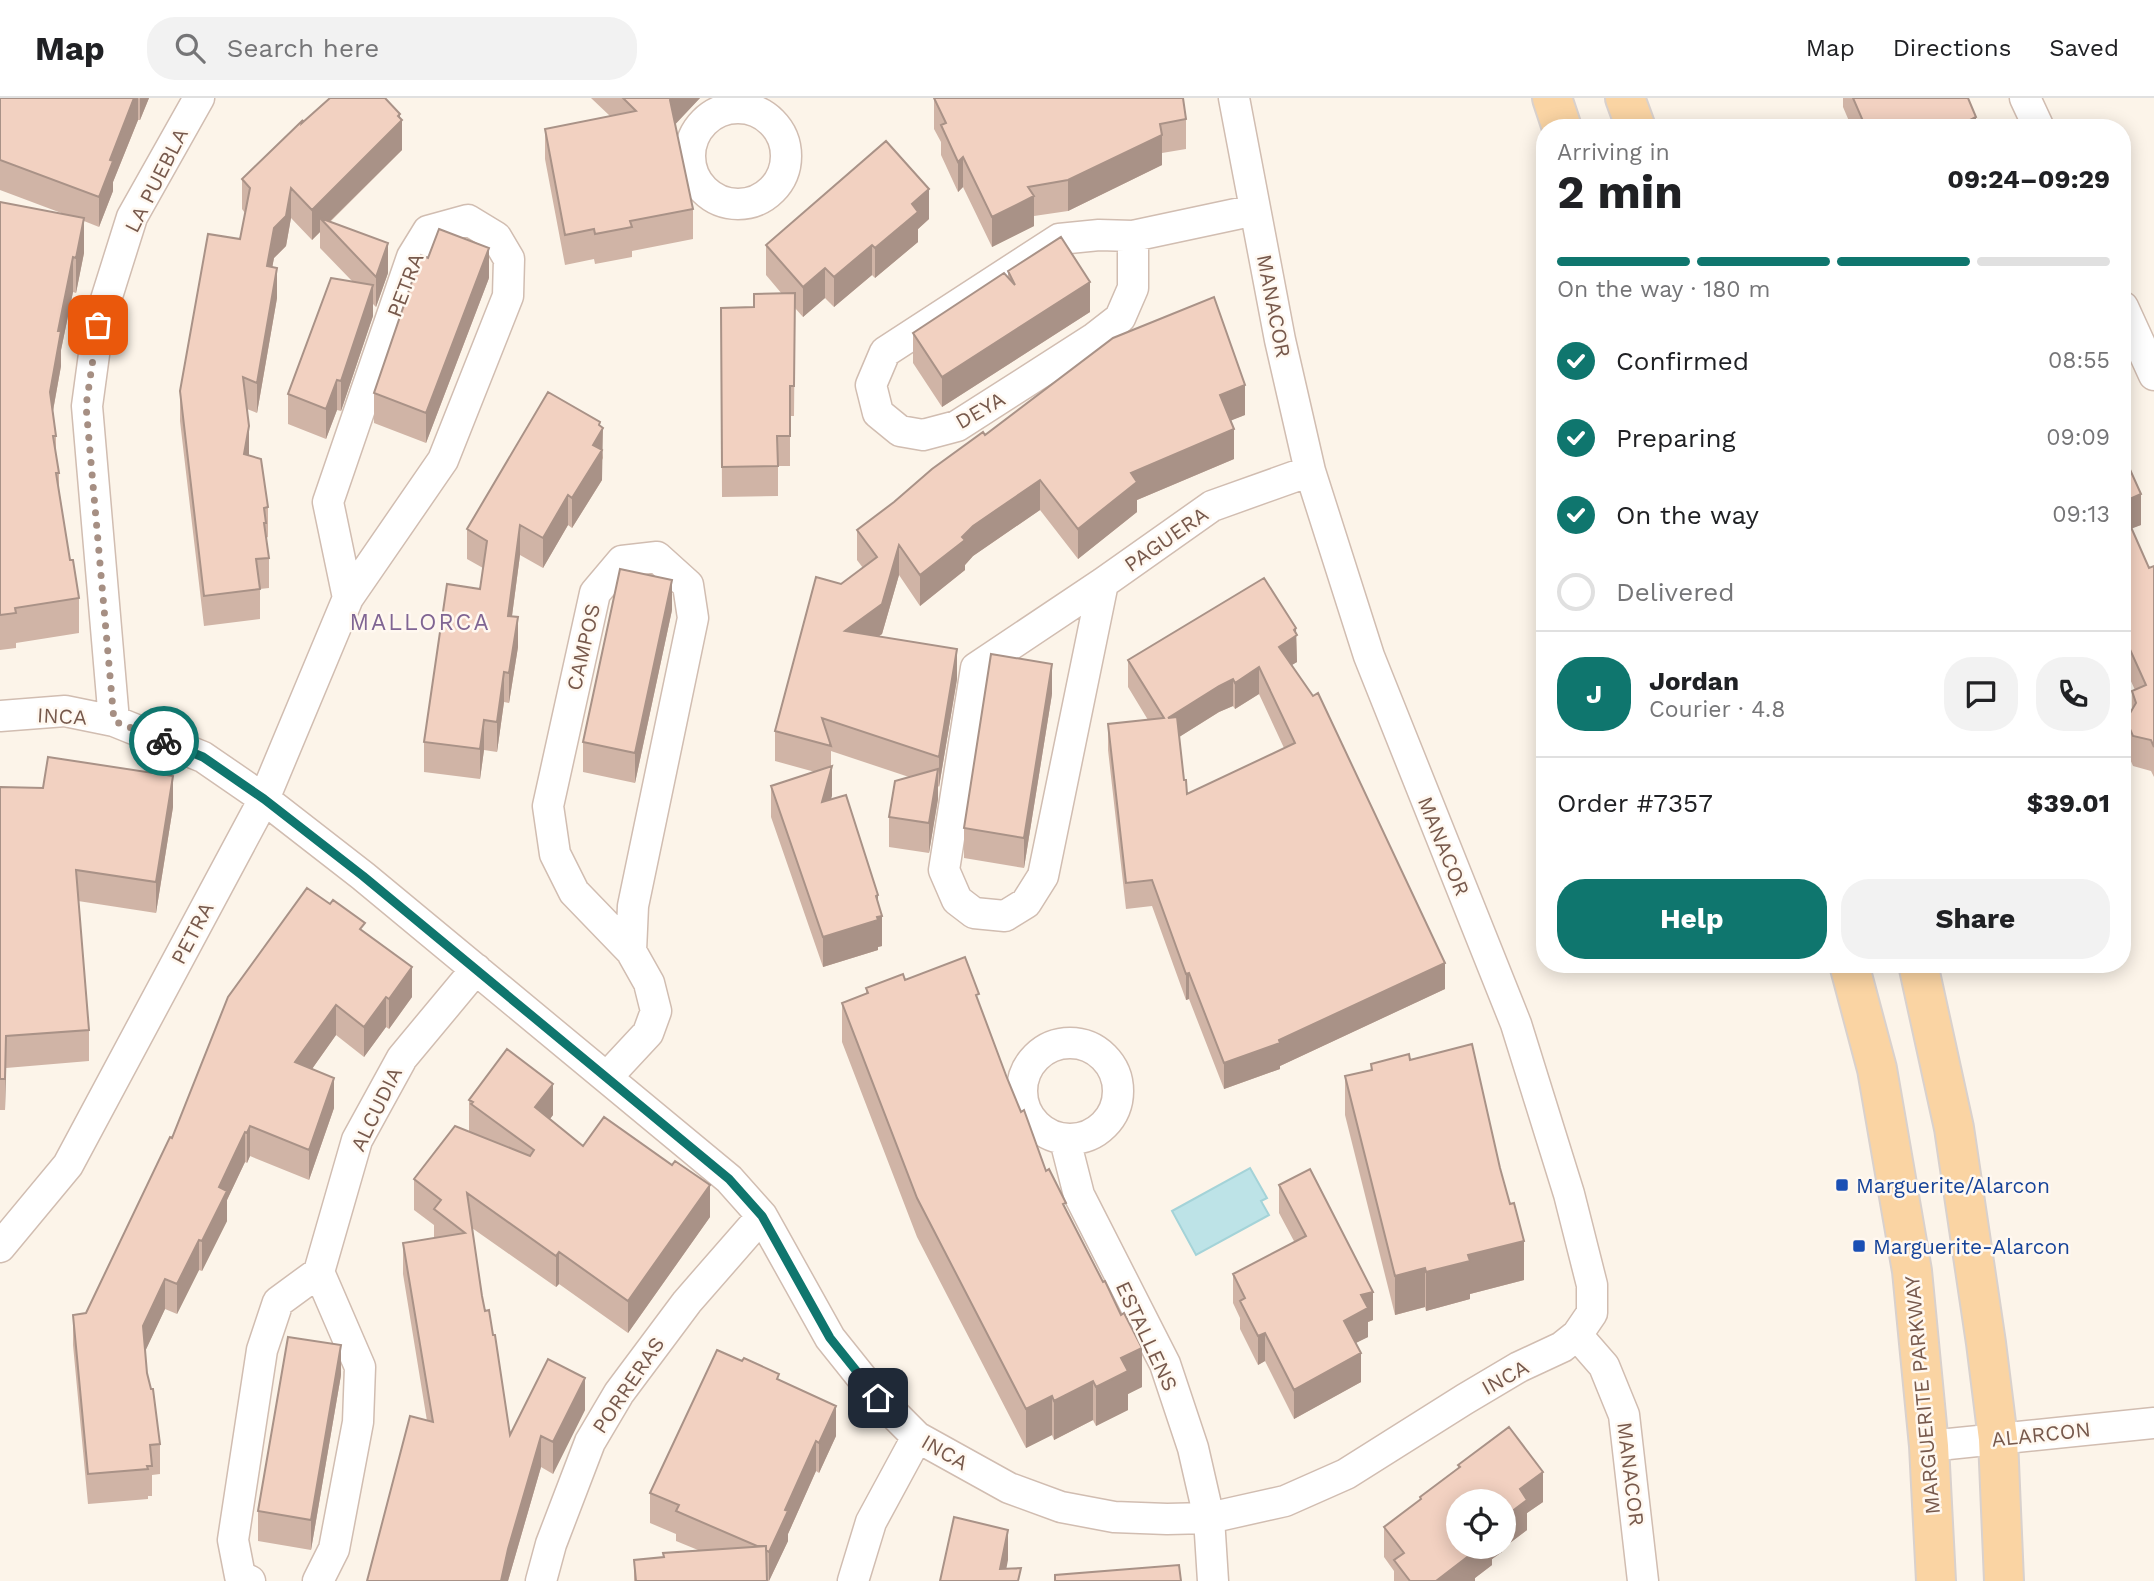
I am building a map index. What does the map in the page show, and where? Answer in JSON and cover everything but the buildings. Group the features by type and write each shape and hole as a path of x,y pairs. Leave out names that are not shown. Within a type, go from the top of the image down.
{"main road":[{"path":"1552,98 1559,119"},
{"path":"1625,98 1633,119"},
{"name":"MARGUERITE PARKWAY","path":"1851,973 1877,1069 1912,1271 1929,1446 1936,1581"},
{"path":"1920,973 1954,1128 1986,1343 1998,1438 2004,1581"}],"street":[{"name":"LA PUEBLA","path":"114,721 86,406 98,325 132,217 199,98"},
{"name":"MANACOR","path":"1234,98 1280,340 1310,471 1369,656 1516,1024 1565,1181 1592,1285 1592,1313 1577,1335 1604,1366 1624,1415 1643,1581"},
{"path":"2025,98 2035,119"},
{"name":"DEYA","path":"1133,236 1133,288 1120,318 1093,339 957,426 923,435 900,431 878,413 871,385 886,352 1059,239 1098,235 1133,236 1255,210"},
{"name":"PETRA","path":"0,1247 68,1165 264,799 348,598 443,460 508,296 509,259 496,237 468,220 428,231 412,257 328,502 348,598"},
{"path":"2131,325 2154,375"},
{"name":"PAGUERA","path":"1103,583 1042,876 1026,903 1005,916 975,913 957,900 944,870 976,668 1212,506 1310,471"},
{"name":"CAMPOS","path":"608,1076 649,1033 656,1011 649,983 632,951 574,892 555,854 548,806 595,593 622,561 657,557 688,585 693,618 633,906 632,951"},
{"name":"INCA","path":"0,716 65,711 114,721 203,757 264,799 363,876 608,1076 729,1179 762,1216 830,1338 878,1398 917,1437 1009,1488 1062,1507 1114,1517 1209,1518 1285,1501 1346,1474 1465,1399 1519,1367 1562,1347 1577,1335"},
{"name":"ALCUDIA","path":"319,1272 357,1140 402,1058 476,969"},
{"name":"ESTALLENS","path":"1065,1140 1079,1195 1165,1364 1193,1448 1209,1518 1213,1581"},
{"name":"PORRERAS","path":"541,1581 551,1544 590,1442 619,1393 687,1302 762,1216"},
{"path":"250,1581 240,1576 233,1540 262,1350 278,1303 319,1272 360,1367 358,1422 334,1549 318,1581"},
{"name":"ALARCON","path":"1929,1446 2154,1423"},
{"path":"853,1581 871,1522 917,1437"}],"water":[{"path":"1250,1168 1267,1198 1261,1201 1269,1215 1196,1255 1172,1211"}],"way so far":[{"path":"98,325 86,406 114,721 164,741"}],"place":[{"name":"Marguerite/Alarcon","path":"1842,1185"},
{"name":"Marguerite-Alarcon","path":"1859,1246"}],"district":[{"name":"MALLORCA","path":"420,622"}],"route":[{"path":"164,741 203,757 264,799 363,876 608,1076 729,1179 762,1216 830,1338 878,1398"}]}
